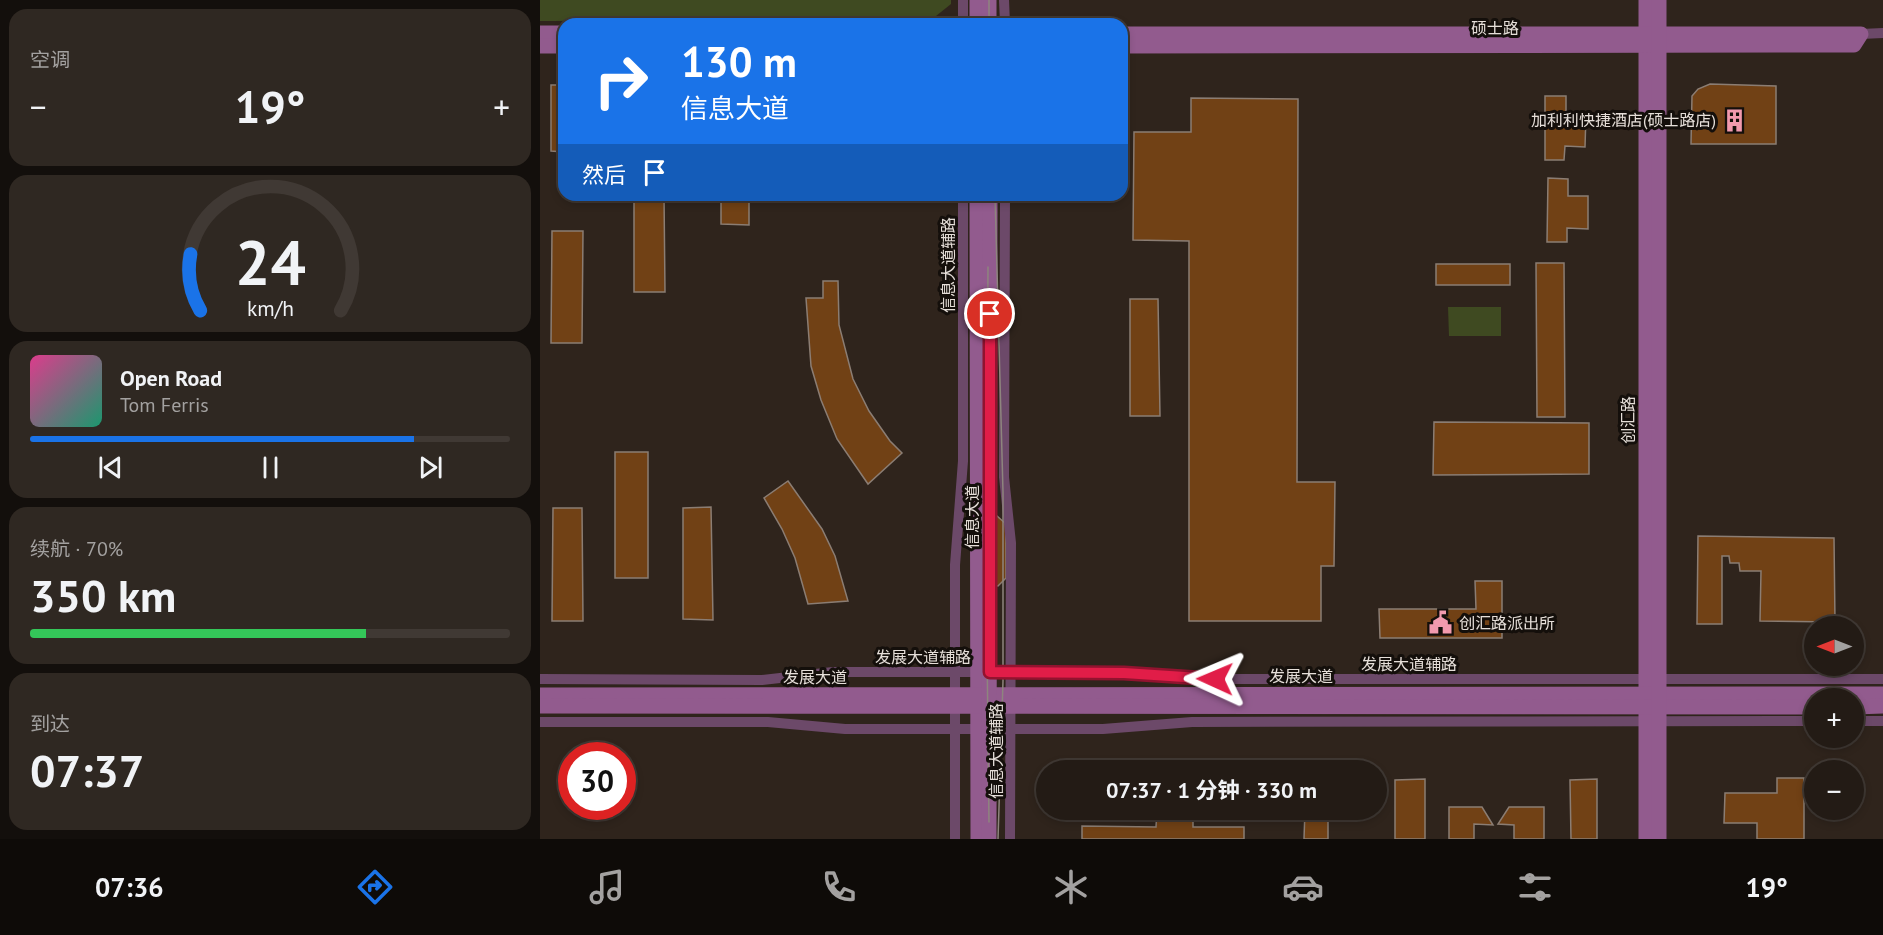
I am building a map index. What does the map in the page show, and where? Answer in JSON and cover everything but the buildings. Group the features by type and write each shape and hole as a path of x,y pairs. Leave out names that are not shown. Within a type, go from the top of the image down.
{"street":[{"path":"963,0 963,18"},
{"path":"977,0 977,18"},
{"path":"989,0 989,18"},
{"path":"1004,0 1005,18"},
{"name":"创汇路","path":"1646,0 1652,39 1652,700 1646,839"},
{"name":"创汇路","path":"1652,39 1659,0"},
{"path":"540,33 558,33"},
{"name":"硕士路","path":"1128,46 1652,39 1883,33"},
{"name":"硕士路","path":"1128,34 1652,39"},
{"path":"540,46 558,46"},
{"name":"信息大道辅路","path":"955,839 955,565 963,461 963,201"},
{"name":"信息大道","path":"977,201 983,672 978,839"},
{"name":"信息大道","path":"983,672 990,201"},
{"name":"信息大道辅路","path":"1005,201 1004,477 1011,543 1010,839"},
{"name":"发展大道辅路","path":"540,679 762,680 833,672 1124,673 1193,679 1652,700 1804,720"},
{"name":"发展大道辅路","path":"540,722 768,722 845,729 1103,729 1192,722 1652,700 1883,679"},
{"name":"发展大道","path":"540,695 954,700 1652,700 1883,694"},
{"name":"发展大道","path":"540,706 954,700"},
{"name":"创汇路","path":"1652,700 1659,839"},
{"name":"发展大道","path":"1652,700 1804,707"},
{"path":"1864,706 1883,706"},
{"path":"1864,721 1883,721"},
{"name":"信息大道","path":"983,729 990,839"}],"green space":[{"path":"540,0 951,0 951,4 934,18 558,18 558,21 540,21"},
{"path":"1448,307 1501,307 1501,336 1449,336"}],"tram line":[{"path":"989,0 989,18"},
{"path":"995,201 1003,492 1003,681 998,839"},
{"path":"988,267 986,558 989,822"}],"place":[{"name":"加利利快捷酒店(硕士路店)","path":"1734,120"},
{"name":"创汇路派出所","path":"1441,623"}],"route":[{"path":"990,314 990,672 1124,673 1215,679"}]}
